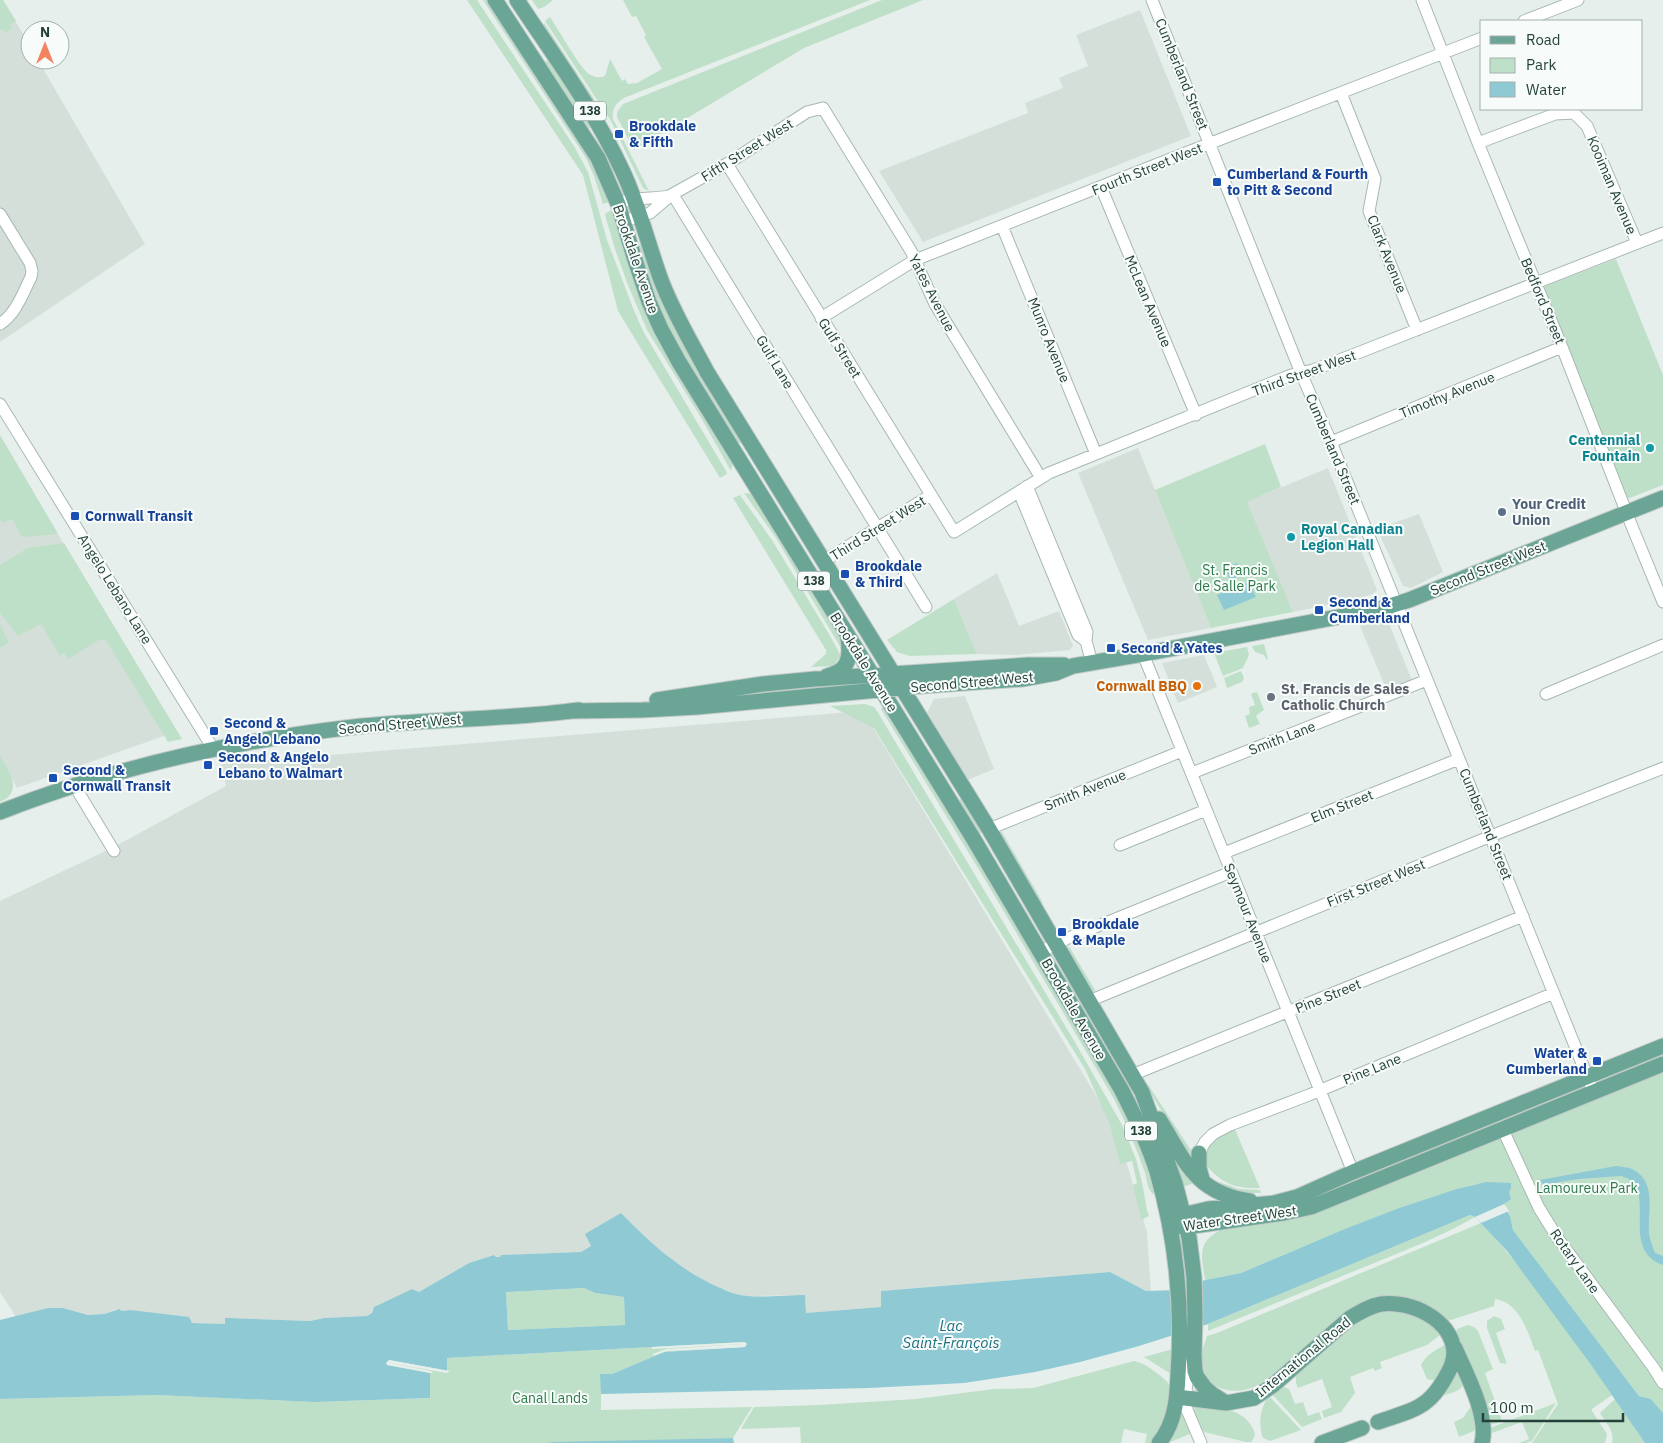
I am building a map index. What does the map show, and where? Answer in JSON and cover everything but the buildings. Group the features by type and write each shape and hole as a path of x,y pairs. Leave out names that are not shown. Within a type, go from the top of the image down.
{"main road":[{"name":"Brookdale Avenue","path":"495,0 598,158 618,204 642,282 661,329 679,362 964,824 1121,1089 1137,1121 1157,1172 1168,1222 1188,1340"},
{"name":"Brookdale Avenue","path":"517,0 592,114 608,142 624,174 661,281 680,323 707,372 989,829 1142,1092 1175,1183 1189,1236 1194,1277 1188,1340"},
{"path":"753,482 764,465"},
{"name":"Second Street West","path":"0,812 74,786 164,761 270,739 355,727 571,711 690,696 763,684 815,679 1028,665 1073,666 1380,610 1663,498"},
{"path":"815,679 831,675 846,665 850,652 847,635"},
{"name":"Second Street West","path":"571,711 697,707 1023,679 1056,673 1073,666"},
{"name":"Water Street West","path":"1168,1222 1176,1226 1208,1209 1268,1204 1297,1197 1663,1046"},
{"name":"Water Street West","path":"1185,1221 1284,1213 1311,1207 1663,1064"},
{"path":"1142,1092 1192,1170 1205,1185 1218,1193 1237,1199 1268,1204"},
{"path":"1198,1153 1198,1168 1205,1185"},
{"name":"International Road","path":"1181,1397 1226,1403 1247,1400 1264,1392 1350,1318 1369,1307 1389,1304 1412,1306 1428,1315 1448,1335"},
{"path":"1378,1422 1418,1407 1437,1391 1452,1364 1454,1351 1448,1335"},
{"path":"1448,1335 1477,1403 1484,1429 1482,1443"},
{"path":"1188,1340 1194,1356 1195,1371 1201,1384 1226,1403"},
{"path":"1159,1443 1171,1422 1181,1397 1188,1340"},
{"path":"1322,1443 1362,1428"}],"street":[{"name":"Cumberland Street","path":"1152,0 1301,373 1428,680 1594,1092"},
{"name":"Bedford Street","path":"1422,0 1663,602"},
{"path":"1527,20 1578,0"},
{"name":"Fourth Street West","path":"821,318 915,260 1480,39"},
{"name":"Clark Avenue","path":"1341,93 1375,179 1369,211 1417,330"},
{"name":"Fifth Street West","path":"624,222 650,213 672,195 727,164 807,112 823,108"},
{"name":"Yates Avenue","path":"823,108 911,252 934,304 1041,478"},
{"name":"Kooiman Avenue","path":"1478,143 1555,114 1574,113 1587,126 1637,243"},
{"name":"Gulf Street","path":"727,164 954,532"},
{"name":"McLean Avenue","path":"1101,186 1196,415"},
{"name":"Fifth Street West","path":"618,204 633,199 660,198 672,195"},
{"name":"Gulf Lane","path":"672,195 926,607"},
{"path":"0,214 30,263 32,271 31,277 10,317 0,324"},
{"name":"Munro Avenue","path":"1002,226 1096,454"},
{"name":"Third Street West","path":"954,532 1049,473 1291,376 1313,370 1663,233"},
{"name":"Timothy Avenue","path":"1331,442 1562,347"},
{"name":"Angelo Lebano Lane","path":"0,404 214,750"},
{"path":"1023,489 1063,586 1078,635 1086,641 1092,663"},
{"name":"Third Street West","path":"824,561 931,495"},
{"path":"1546,694 1663,645"},
{"name":"Seymour Avenue","path":"1143,654 1354,1172"},
{"name":"Smith Lane","path":"1192,773 1428,680"},
{"name":"Smith Avenue","path":"989,829 1182,751"},
{"name":"Elm Street","path":"1224,853 1459,758"},
{"name":"First Street West","path":"1089,1001 1491,836 1663,768"},
{"path":"74,786 114,851"},
{"path":"1120,845 1206,810"},
{"path":"1040,952 1232,872"},
{"name":"Pine Street","path":"1132,1075 1523,916"},
{"name":"Pine Lane","path":"1198,1153 1213,1134 1230,1125 1321,1090 1554,994"},
{"name":"Rotary Lane","path":"1503,1130 1539,1208 1584,1274 1654,1367 1663,1383"},
{"path":"1194,1356 1181,1397 1201,1443"}],"shaded area":[{"path":"0,0 3,0 20,29 20,70 44,70 145,244 0,342"},
{"path":"1140,10 1191,136 923,242 879,171 1028,113 1025,103 1063,88 1059,78 1088,66 1076,35"},
{"path":"0,436 175,732 17,788 0,758"},
{"path":"1138,448 1211,628 1148,640 1078,473"},
{"path":"1328,468 1377,590 1373,594 1352,600 1293,612 1246,502"},
{"path":"1419,514 1443,572 1411,588 1403,586 1377,529"},
{"path":"997,573 1019,626 1059,611 1073,646 1070,650 1016,655 977,654 954,599"},
{"path":"1388,621 1415,688 1390,698 1360,626"},
{"path":"1204,655 1217,687 1178,703 1162,663"},
{"path":"965,696 994,769 965,781 926,715 934,699"},
{"path":"863,711 1117,1130 1147,1232 1151,1292 1110,1272 881,1291 881,1307 806,1313 805,1295 747,1296 735,1294 704,1281 650,1243 586,1234 591,1246 581,1252 501,1255 500,1257 494,1255 469,1263 419,1292 412,1289 374,1307 372,1313 367,1316 324,1318 310,1321 225,1318 225,1324 192,1323 130,1310 122,1311 116,1309 104,1314 88,1315 63,1308 48,1308 16,1317 0,1292 0,901 112,848 226,786 221,764"}],"green space":[{"path":"0,0 3,0 16,21 10,25 12,29 5,33 3,29 0,31"},
{"path":"467,0 477,0 574,146 588,172 607,240 633,308 643,331 726,471 727,474 720,478 618,311 583,175"},
{"path":"483,0 488,0 588,154 609,202 603,204 586,158"},
{"path":"532,0 553,0 538,9"},
{"path":"623,0 870,0 624,98 619,102 615,106 613,119 649,191 643,188 611,121 545,21 550,17 589,74 597,77 605,76 610,59 622,81 625,79 628,84 637,83 662,69 644,37 646,35 636,16 632,17"},
{"path":"882,0 923,0 804,48 634,150 617,117 617,112 623,104"},
{"path":"544,23 610,123 590,100 544,29"},
{"path":"549,59 593,126 587,130 544,63"},
{"path":"612,210 641,294 733,462 731,471 700,416 647,330 628,285 605,215"},
{"path":"642,244 666,310 742,442 738,444 669,328 637,245"},
{"path":"1616,259 1663,375 1663,485 1627,499 1543,287"},
{"path":"0,435 57,534 22,537 12,519 2,523 0,520"},
{"name":"St. Francis de Salle Park","path":"1265,444 1281,487 1247,502 1293,612 1211,628 1155,490"},
{"path":"744,493 753,494 842,638 842,650 776,538"},
{"path":"740,495 772,540 841,656 833,666 811,667 826,654 826,650 733,498"},
{"path":"64,543 182,739 168,742 106,640 99,640 68,659 64,653 60,656 41,624 18,636 0,613 0,565 28,548"},
{"path":"954,599 977,654 910,656 897,652 887,640"},
{"path":"0,625 9,642 0,648"},
{"path":"1264,644 1267,660 1264,655 1255,652 1252,646"},
{"path":"1247,647 1249,655 1243,668 1223,676 1214,653"},
{"path":"1241,671 1244,678 1242,682 1227,688 1224,678"},
{"path":"1257,692 1264,710 1256,716 1260,724 1249,728 1245,716 1250,714 1249,707 1255,705 1251,694"},
{"path":"865,704 874,707 877,711 1076,1044 1122,1125 1136,1159 1149,1216 1141,1220 1133,1185 1137,1183 1132,1161 1120,1164 1110,1125 1085,1069 874,728 830,706"},
{"path":"883,707 987,873 1110,1083 1140,1146 1155,1194 1148,1187 1134,1144 1114,1099 984,878 881,709"},
{"path":"0,756 10,775 13,787 7,798 0,802"},
{"path":"960,799 977,820 981,833 978,833 958,801"},
{"path":"999,832 1002,832 1043,903 1040,904"},
{"path":"1068,947 1095,990 1094,992 1068,950"},
{"path":"1065,976 1092,1024 1089,1023 1063,979"},
{"name":"Lamoureux Park","path":"1663,1071 1663,1413 1651,1399 1639,1396 1513,1230 1509,1212 1504,1203 1476,1184 1399,1208 1241,1273 1205,1280 1202,1252 1207,1241 1219,1231 1218,1227 1277,1220"},
{"path":"1147,1083 1194,1155 1192,1162 1149,1090"},
{"path":"1521,1110 1522,1112 1494,1127 1317,1199 1295,1204 1316,1197 1391,1163"},
{"path":"1234,1127 1260,1188 1241,1187 1227,1183 1214,1174 1201,1160 1210,1143"},
{"path":"1179,1161 1196,1183 1181,1187 1172,1165"},
{"path":"1217,1183 1239,1189 1260,1190 1261,1193 1238,1193"},
{"path":"1470,1215 1475,1217 1423,1243 1208,1331 1208,1324"},
{"path":"1481,1223 1533,1285 1612,1395 1592,1409 1607,1434 1605,1443 1532,1443 1558,1404 1538,1350 1535,1351 1521,1319 1510,1306 1503,1301 1495,1299 1494,1306 1451,1320 1446,1319 1420,1302 1408,1298 1394,1296 1371,1299 1350,1309 1265,1383 1263,1382 1255,1387 1237,1391 1228,1390 1211,1383 1205,1376 1201,1366 1201,1358 1207,1336"},
{"path":"584,1288 595,1293 624,1297 625,1325 508,1330 506,1292"},
{"path":"1394,1310 1420,1318 1440,1335 1427,1345 1380,1362 1382,1368 1375,1371 1373,1368 1350,1377 1355,1393 1341,1412 1324,1418 1322,1411 1332,1407 1322,1379 1298,1388 1296,1374 1353,1324 1377,1311"},
{"path":"1494,1316 1501,1319 1505,1329 1496,1333 1507,1364 1500,1363 1487,1328 1487,1321"},
{"path":"1468,1325 1478,1331 1493,1369 1485,1373 1502,1421 1490,1425 1456,1334 1457,1329"},
{"name":"Canal Lands","path":"745,1342 747,1346 664,1352 612,1374 601,1374 601,1410 752,1407 733,1438 546,1443 0,1443 0,1399 157,1395 316,1402 430,1398 387,1365 387,1361 447,1371 447,1358"},
{"path":"1445,1345 1448,1357 1437,1379 1427,1379 1421,1365 1423,1361 1434,1351"},
{"path":"1173,1349 1171,1374 1144,1357"},
{"path":"1134,1361 1144,1364 1165,1380 1171,1388 1172,1394 1169,1408 1154,1443 1145,1443 1147,1434 1124,1429 1121,1443 801,1443 800,1427 741,1429 754,1407 916,1399 994,1389 1033,1388"},
{"path":"1458,1365 1464,1383 1463,1386 1455,1392 1442,1396"},
{"path":"1281,1386 1289,1389 1295,1404 1303,1402 1308,1416 1319,1412 1322,1419 1302,1427 1272,1394"},
{"path":"1269,1396 1301,1430 1270,1441 1263,1438 1261,1433 1261,1417"},
{"path":"1615,1399 1645,1443 1612,1443 1611,1431 1600,1413"},
{"path":"1556,1403 1532,1441 1519,1443 1529,1439 1522,1422 1492,1433 1490,1428"},
{"path":"1196,1405 1235,1412 1247,1420 1254,1431 1251,1442 1204,1432 1193,1412"},
{"path":"1472,1405 1475,1421 1474,1431 1459,1437 1454,1422 1463,1418"},
{"path":"1181,1413 1192,1433 1168,1443 1175,1433"}],"water":[{"path":"1237,563 1242,575 1230,580 1225,568"},
{"path":"1249,582 1256,597 1224,610 1217,595"},
{"path":"1616,1166 1632,1169 1645,1182 1650,1198 1649,1237 1655,1253 1663,1256 1663,1265 1650,1257 1643,1246 1640,1232 1638,1192 1632,1182 1621,1176 1578,1179 1543,1185 1540,1180"},
{"name":"Lac Saint-François","path":"1486,1182 1511,1183 1509,1192 1511,1199 1504,1204 1510,1216 1513,1230 1639,1396 1651,1399 1663,1413 1663,1443 1645,1443 1589,1362 1507,1251 1475,1217 1470,1215 1208,1324 1080,1362 1035,1372 964,1383 869,1388 601,1394 600,1374 612,1374 664,1352 745,1347 745,1342 447,1358 447,1371 389,1360 387,1365 430,1373 430,1398 315,1402 157,1395 0,1399 0,1320 48,1308 63,1308 88,1315 104,1314 119,1309 122,1311 130,1310 189,1317 192,1323 225,1324 225,1318 310,1321 324,1318 367,1316 372,1313 374,1307 412,1289 419,1292 469,1263 494,1255 500,1257 501,1255 581,1252 591,1246 585,1234 621,1213 666,1255 704,1280 732,1293 744,1295 761,1297 805,1295 806,1313 881,1307 881,1291 1110,1272 1146,1291 1177,1290 1205,1280 1241,1273 1347,1228 1457,1189","holes":["584,1288 595,1293 624,1297 625,1325 508,1330 506,1292"]},
{"path":"733,1438 734,1443 546,1443 554,1442"}],"pier":[{"path":"1504,1204 1509,1211 1481,1223 1475,1217"},
{"path":"745,1342 747,1344 745,1347 667,1351 653,1356 653,1354 666,1349 744,1344 652,1349 652,1347"},
{"path":"389,1360 450,1371 447,1373 389,1363 431,1371 433,1373 430,1373 387,1365 386,1363"}],"place":[{"name":"Brookdale & Fifth","path":"619,134"},
{"name":"Cumberland & Fourth to Pitt & Second","path":"1217,182"},
{"name":"Centennial Fountain","path":"1650,448"},
{"name":"Your Credit Union","path":"1502,512"},
{"name":"Cornwall Transit","path":"75,516"},
{"name":"Royal Canadian Legion Hall","path":"1291,537"},
{"name":"Brookdale & Third","path":"845,574"},
{"name":"Second & Cumberland","path":"1319,610"},
{"name":"Second & Yates","path":"1111,648"},
{"name":"Cornwall BBQ","path":"1197,686"},
{"name":"St. Francis de Sales Catholic Church","path":"1271,697"},
{"name":"Second & Angelo Lebano","path":"214,731"},
{"name":"Second & Angelo Lebano to Walmart","path":"208,765"},
{"name":"Second & Cornwall Transit","path":"53,778"},
{"name":"Brookdale & Maple","path":"1062,932"},
{"name":"Water & Cumberland","path":"1597,1061"}]}
